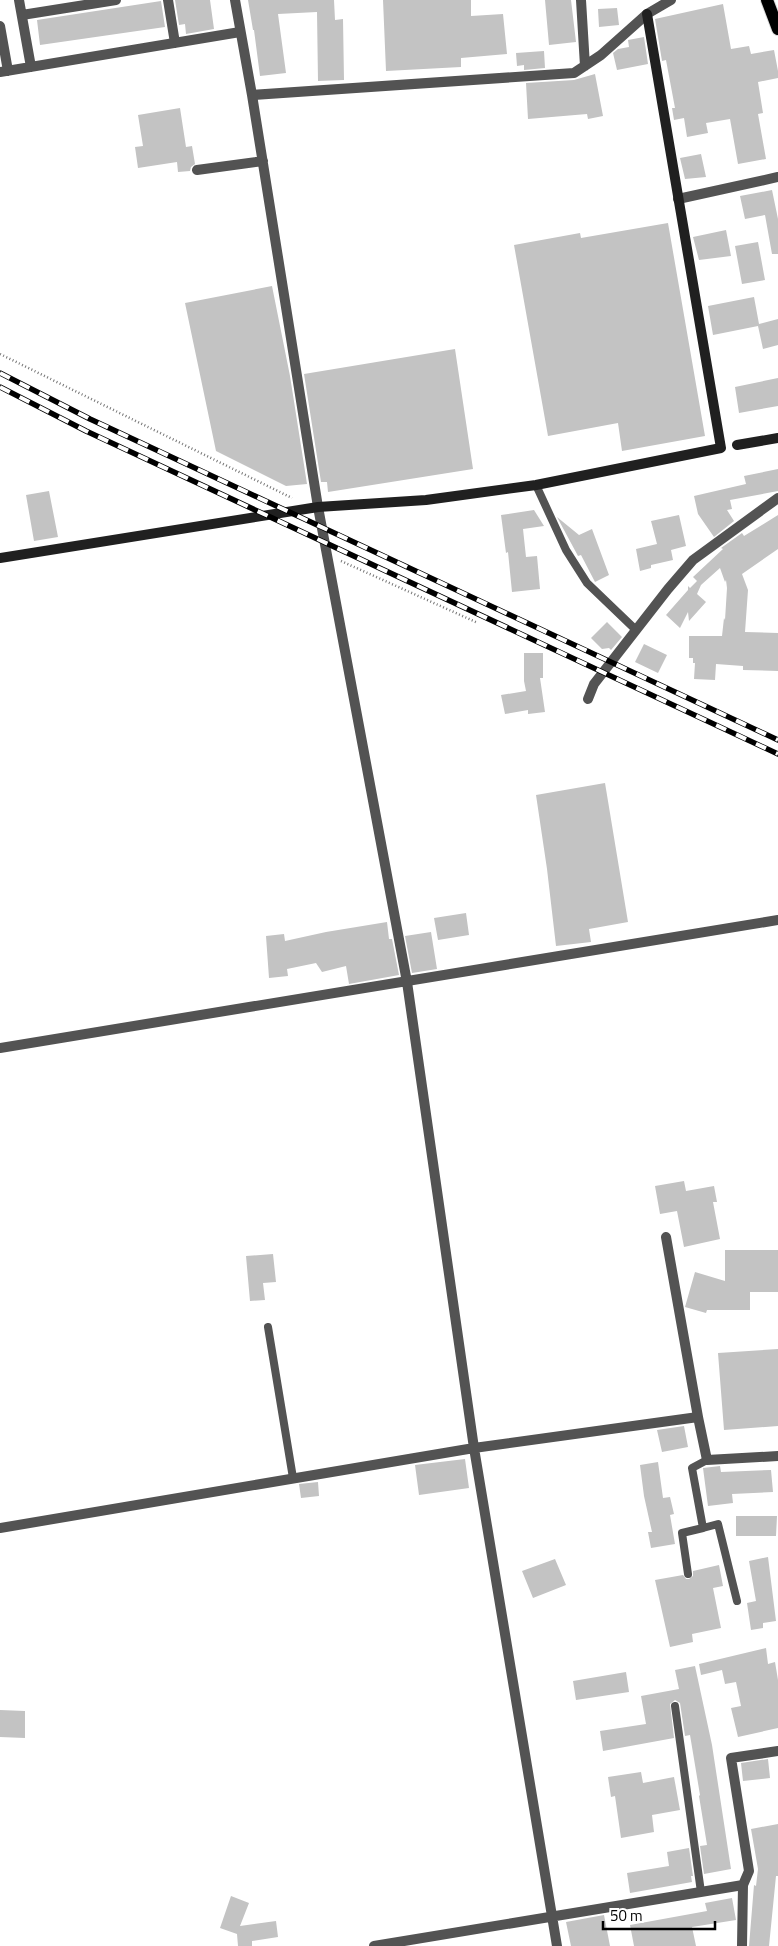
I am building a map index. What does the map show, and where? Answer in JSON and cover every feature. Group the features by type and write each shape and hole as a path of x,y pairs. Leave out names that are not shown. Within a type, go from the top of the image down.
{"main road":[{"path":"768,0 778,29"}],"street":[{"path":"19,0 31,67"},
{"path":"22,15 116,0"},
{"path":"168,0 175,43"},
{"path":"235,0 263,161 318,507 406,982 474,1448 557,1946"},
{"path":"581,0 585,66"},
{"path":"252,95 574,72 601,55 647,14 671,0"},
{"path":"0,558 318,507 426,500 536,485 721,448 647,14"},
{"path":"0,26 4,72 240,32"},
{"path":"197,170 263,161"},
{"path":"678,198 778,177"},
{"path":"736,445 778,438"},
{"path":"588,698 594,684 693,560 778,498"},
{"path":"0,1048 778,920"},
{"path":"666,1238 707,1460 778,1456"},
{"path":"0,1528 474,1448 698,1417"},
{"path":"742,1946 743,1885 749,1871 731,1758 778,1751"},
{"path":"374,1946 743,1885"}],"lane":[{"path":"536,485 566,550 588,583 636,630"},
{"path":"268,1327 293,1478"},
{"path":"703,1528 692,1468 707,1460"},
{"path":"688,1574 682,1533 718,1524 737,1601"},
{"path":"675,1706 701,1892"}],"path":[{"path":"0,354 294,500 299,510"},
{"path":"328,555 478,623"}],"building":[{"path":"175,0 210,0 214,29 186,34 185,24 179,25"},
{"path":"248,0 334,0 335,20 343,19 344,80 318,81 317,12 278,14 286,73 260,76"},
{"path":"383,0 471,0 471,16 503,14 507,54 461,58 461,67 386,71"},
{"path":"545,0 571,0 576,42 549,45"},
{"path":"161,1 165,27 40,45 37,20"},
{"path":"723,4 731,49 749,46 751,54 774,50 778,78 758,82 763,113 758,114 766,159 738,164 730,119 706,123 708,133 687,137 684,118 674,120 672,108 675,108 666,60 662,61 655,19"},
{"path":"617,8 619,25 599,27 598,9"},
{"path":"644,37 648,64 617,70 613,53 618,49 629,47 628,40"},
{"path":"544,51 545,68 524,70 524,65 517,66 516,53"},
{"path":"595,74 603,116 588,119 587,114 528,119 526,83 574,80"},
{"path":"180,108 186,147 192,146 195,164 191,167 190,171 178,172 177,162 138,168 135,147 143,146 138,115"},
{"path":"701,154 706,177 685,179 680,158"},
{"path":"772,190 778,219 778,254 772,254 765,215 745,219 740,196"},
{"path":"668,223 705,436 622,451 618,423 548,436 514,245 580,233 581,238"},
{"path":"726,230 731,256 699,260 693,237"},
{"path":"758,242 765,280 742,284 735,246"},
{"path":"272,286 290,376 307,484 286,486 216,451 185,303"},
{"path":"754,297 759,324 778,319 778,345 763,349 758,326 713,335 708,306"},
{"path":"455,349 473,469 328,492 327,482 321,482 304,374"},
{"path":"778,378 778,406 739,413 735,387"},
{"path":"778,469 778,491 730,500 732,509 727,510 734,521 714,537 698,514 694,496 746,484 744,476"},
{"path":"49,491 58,537 34,541 26,495"},
{"path":"534,510 544,526 523,529 526,557 537,556 540,589 512,592 508,552 506,553 501,515"},
{"path":"679,515 686,546 671,550 673,560 651,565 651,568 640,571 636,549 657,544 651,521"},
{"path":"778,515 778,549 742,574 748,590 745,632 778,633 778,671 743,670 743,666 716,664 715,680 694,679 695,663 693,663 693,658 689,658 689,636 722,636 727,588 726,580 725,582 720,568 701,585 697,594 706,602 689,621 688,612 680,628 666,615 688,590 688,586 690,588 697,581 693,577 723,549 721,548 742,533 744,536"},
{"path":"557,517 579,535 592,529 609,575 595,582 581,555 578,556"},
{"path":"607,622 622,637 611,650 609,648 602,649 591,638"},
{"path":"644,644 667,655 658,673 635,662"},
{"path":"524,653 543,653 543,678 540,678 545,712 528,714 528,710 505,714 501,695 526,691"},
{"path":"605,783 628,922 589,929 591,942 556,946 536,795"},
{"path":"466,913 469,935 438,940 434,918"},
{"path":"387,922 389,939 392,939 399,975 349,984 346,966 322,972 316,963 287,969 288,976 269,978 266,936 284,934 285,941"},
{"path":"431,932 437,969 412,973 405,936"},
{"path":"684,1181 686,1191 714,1186 717,1202 713,1202 720,1239 684,1247 677,1211 660,1214 655,1186"},
{"path":"725,1250 778,1250 778,1292 750,1292 750,1310 707,1310 706,1313 685,1307 695,1272 725,1281"},
{"path":"273,1254 276,1282 263,1283 265,1300 250,1301 246,1256"},
{"path":"778,1349 778,1426 724,1430 718,1353"},
{"path":"684,1426 688,1447 662,1452 657,1430"},
{"path":"465,1459 469,1488 419,1495 415,1465"},
{"path":"658,1462 663,1498 670,1497 674,1514 670,1515 675,1544 651,1548 648,1532 652,1532 644,1496 640,1465"},
{"path":"720,1466 721,1472 771,1470 773,1492 732,1494 733,1503 708,1506 703,1468"},
{"path":"318,1482 319,1496 301,1498 299,1484"},
{"path":"736,1516 777,1516 776,1536 736,1536"},
{"path":"768,1557 776,1621 763,1623 763,1628 751,1630 747,1603 756,1601 749,1561"},
{"path":"555,1559 566,1585 533,1598 522,1571"},
{"path":"719,1565 723,1586 713,1588 721,1628 692,1634 693,1642 670,1647 655,1580 683,1575 686,1579 689,1579 693,1576 693,1571"},
{"path":"766,1648 768,1664 775,1662 778,1680 778,1728 738,1737 731,1708 741,1706 736,1682 725,1684 722,1670 701,1675 699,1664"},
{"path":"695,1666 712,1745 731,1869 704,1874 700,1846 707,1845 700,1795 690,1735 685,1736 680,1703 675,1700 670,1704 674,1738 603,1751 600,1731 646,1724 641,1696 679,1689 675,1670"},
{"path":"626,1672 629,1692 576,1700 573,1681"},
{"path":"0,1710 25,1711 25,1738 0,1737"},
{"path":"768,1759 770,1778 743,1781 741,1763"},
{"path":"641,1772 643,1783 674,1777 680,1810 652,1815 654,1832 621,1838 615,1796 611,1797 608,1777"},
{"path":"778,1824 778,1876 776,1876 769,1946 749,1946 754,1885 756,1886 758,1869 751,1829"},
{"path":"689,1848 693,1876 691,1876 692,1882 630,1893 627,1873 669,1866 667,1852"},
{"path":"231,1896 249,1903 240,1926 276,1921 278,1937 252,1941 252,1946 238,1946 237,1934 220,1928"},
{"path":"732,1898 736,1920 692,1927 696,1946 634,1946 630,1925 707,1911 705,1903"},
{"path":"604,1915 610,1946 571,1946 566,1922"}],"railway":[{"path":"0,373 90,419 778,740"},
{"path":"0,387 86,431 778,754"}]}
